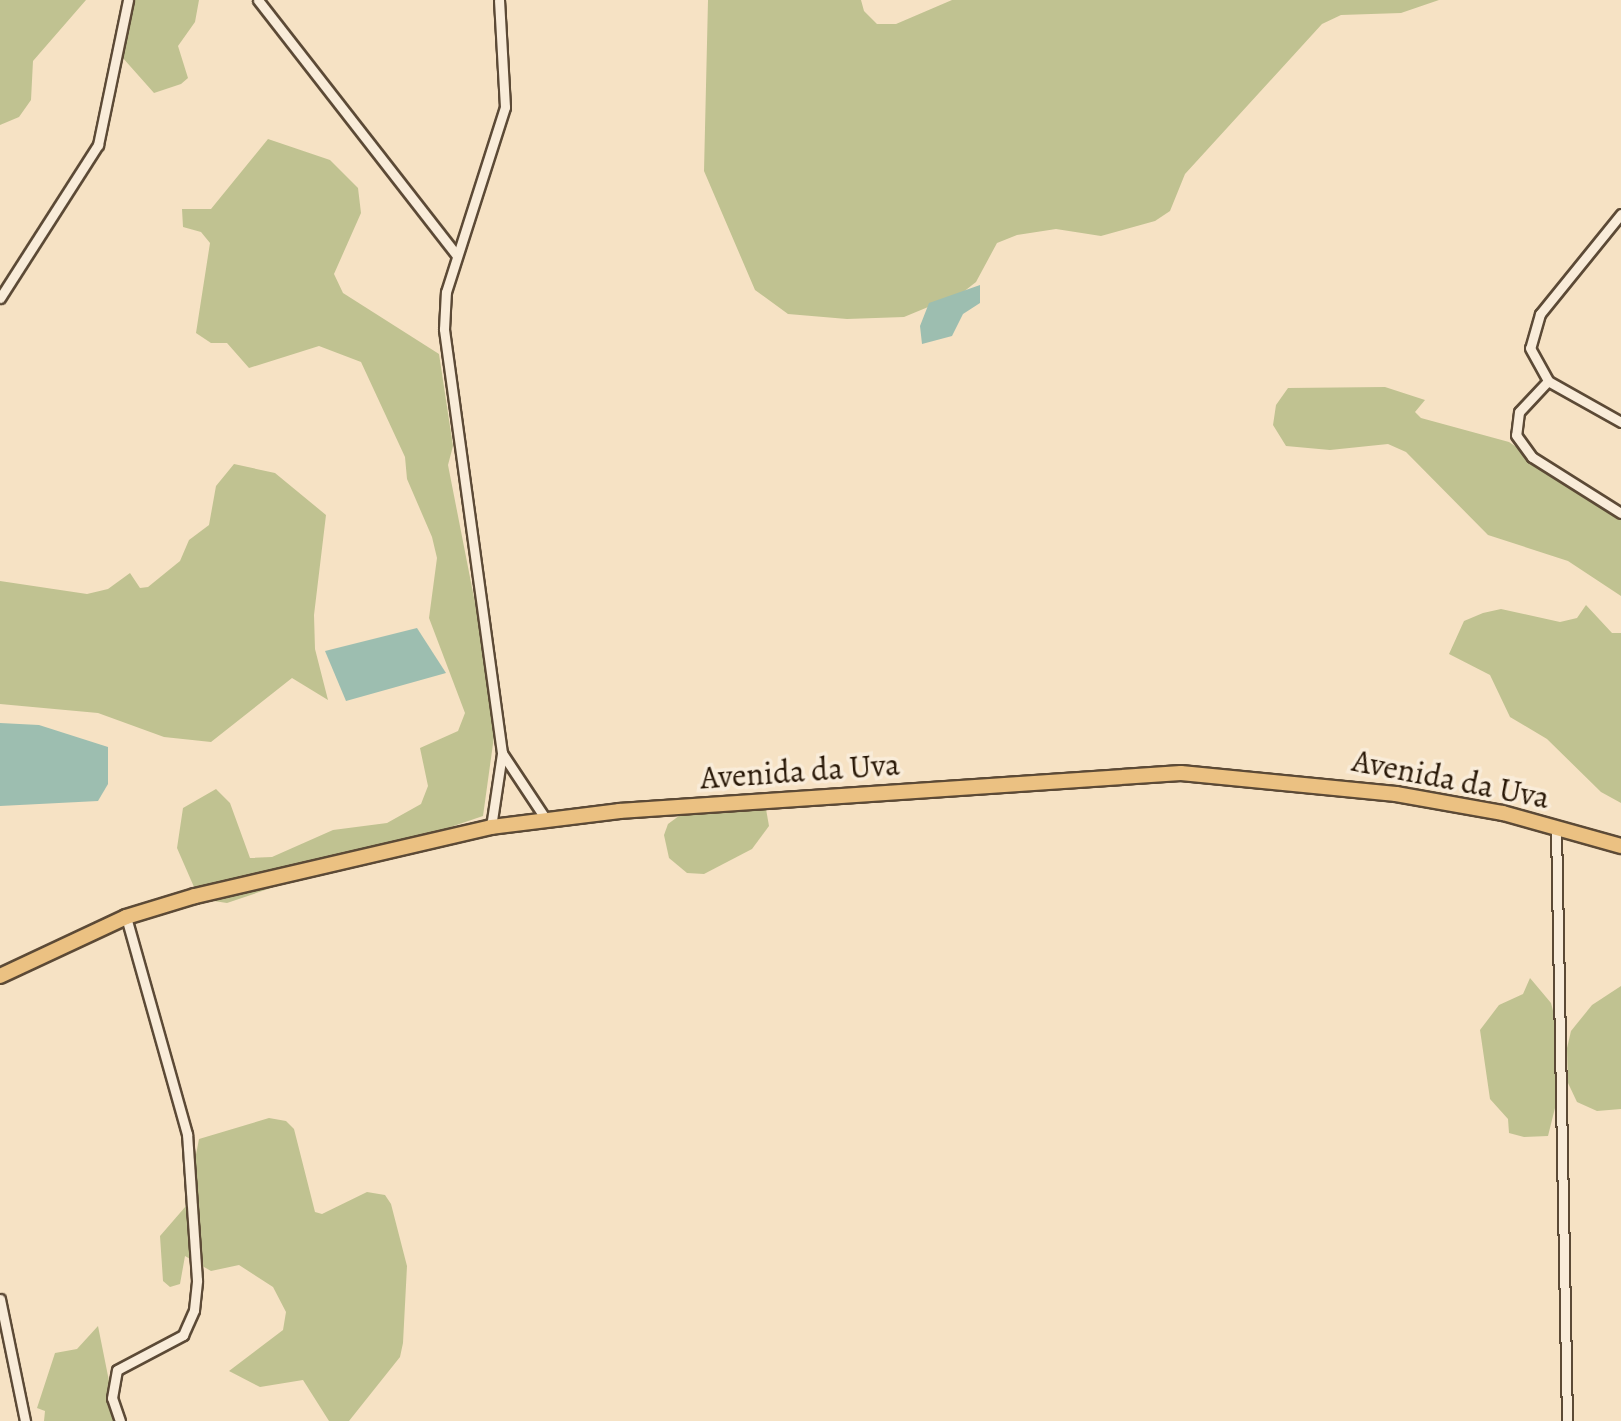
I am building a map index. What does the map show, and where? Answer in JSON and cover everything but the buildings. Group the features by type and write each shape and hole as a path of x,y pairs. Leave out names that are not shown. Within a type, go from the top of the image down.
{"main road":[{"name":"Avenida da Uva","path":"0,976 126,917 491,827 545,818 1181,773 1396,794 1556,827 1621,846"}],"street":[{"path":"0,298 98,145 128,0"},
{"path":"258,0 456,254"},
{"path":"491,827 502,753 449,381 446,292 505,107 499,0"},
{"path":"1621,214 1531,333 1532,356 1548,381 1621,422"},
{"path":"1548,381 1519,412 1516,435 1532,457 1621,513"},
{"path":"502,753 545,818"},
{"path":"1556,827 1567,1421"},
{"path":"120,1421 112,1398 117,1370 183,1335 194,1310 197,1280 187,1134 126,917"},
{"path":"0,1299 25,1421"}],"green space":[{"path":"0,0 86,0 33,61 31,100 19,117 0,125"},
{"path":"129,0 199,0 195,22 178,46 188,78 181,84 154,93 122,57 118,40"},
{"path":"708,0 861,0 864,11 877,24 896,24 952,0 1439,0 1401,13 1341,15 1322,24 1185,174 1170,211 1155,221 1101,236 1056,229 1017,235 997,243 976,282 962,293 904,317 847,319 788,314 755,290 704,171"},
{"path":"268,139 330,160 358,188 361,213 334,274 343,293 439,354 453,446 448,465 497,715 483,816 227,903 207,900 194,887 177,848 183,808 216,789 230,803 250,858 272,857 333,830 387,823 421,804 428,786 420,748 458,731 465,713 429,618 437,558 432,537 407,479 405,457 361,362 319,346 249,368 227,343 211,343 196,333 210,243 201,232 183,227 182,209 211,209"},
{"path":"1385,387 1425,400 1415,412 1421,418 1509,442 1621,518 1621,596 1568,561 1488,535 1406,452 1388,444 1330,450 1286,446 1273,425 1276,405 1288,388"},
{"path":"234,464 275,473 326,515 314,615 315,649 328,700 292,678 211,742 164,737 98,713 0,704 0,581 87,594 108,589 130,573 140,588 148,587 180,561 189,540 209,525 216,486"},
{"path":"1586,605 1612,633 1621,633 1621,803 1601,792 1547,739 1510,717 1490,675 1449,654 1464,621 1483,613 1501,609 1560,622 1577,618"},
{"path":"754,801 766,809 769,826 752,849 704,874 687,873 669,858 664,835 668,824 687,810"},
{"path":"1530,978 1551,1003 1558,1030 1559,1092 1548,1136 1524,1137 1509,1133 1508,1119 1490,1099 1480,1030 1499,1005 1523,994"},
{"path":"1621,986 1621,1109 1597,1111 1577,1102 1568,1083 1567,1048 1571,1031 1592,1005"},
{"path":"269,1118 286,1121 294,1129 315,1212 322,1214 367,1192 385,1195 391,1204 407,1266 403,1343 400,1357 349,1421 329,1421 303,1380 260,1387 229,1371 283,1330 286,1312 273,1287 239,1265 211,1271 185,1256 180,1284 170,1287 163,1281 160,1236 186,1206 199,1139"},
{"path":"98,1326 117,1421 44,1421 45,1411 37,1408 55,1353 77,1349"}],"shaded area":[{"path":"980,285 980,303 963,314 952,336 922,344 920,326 929,303"},
{"path":"417,628 446,673 346,701 325,651"},
{"path":"0,723 39,725 108,747 108,784 98,801 0,806"}]}
